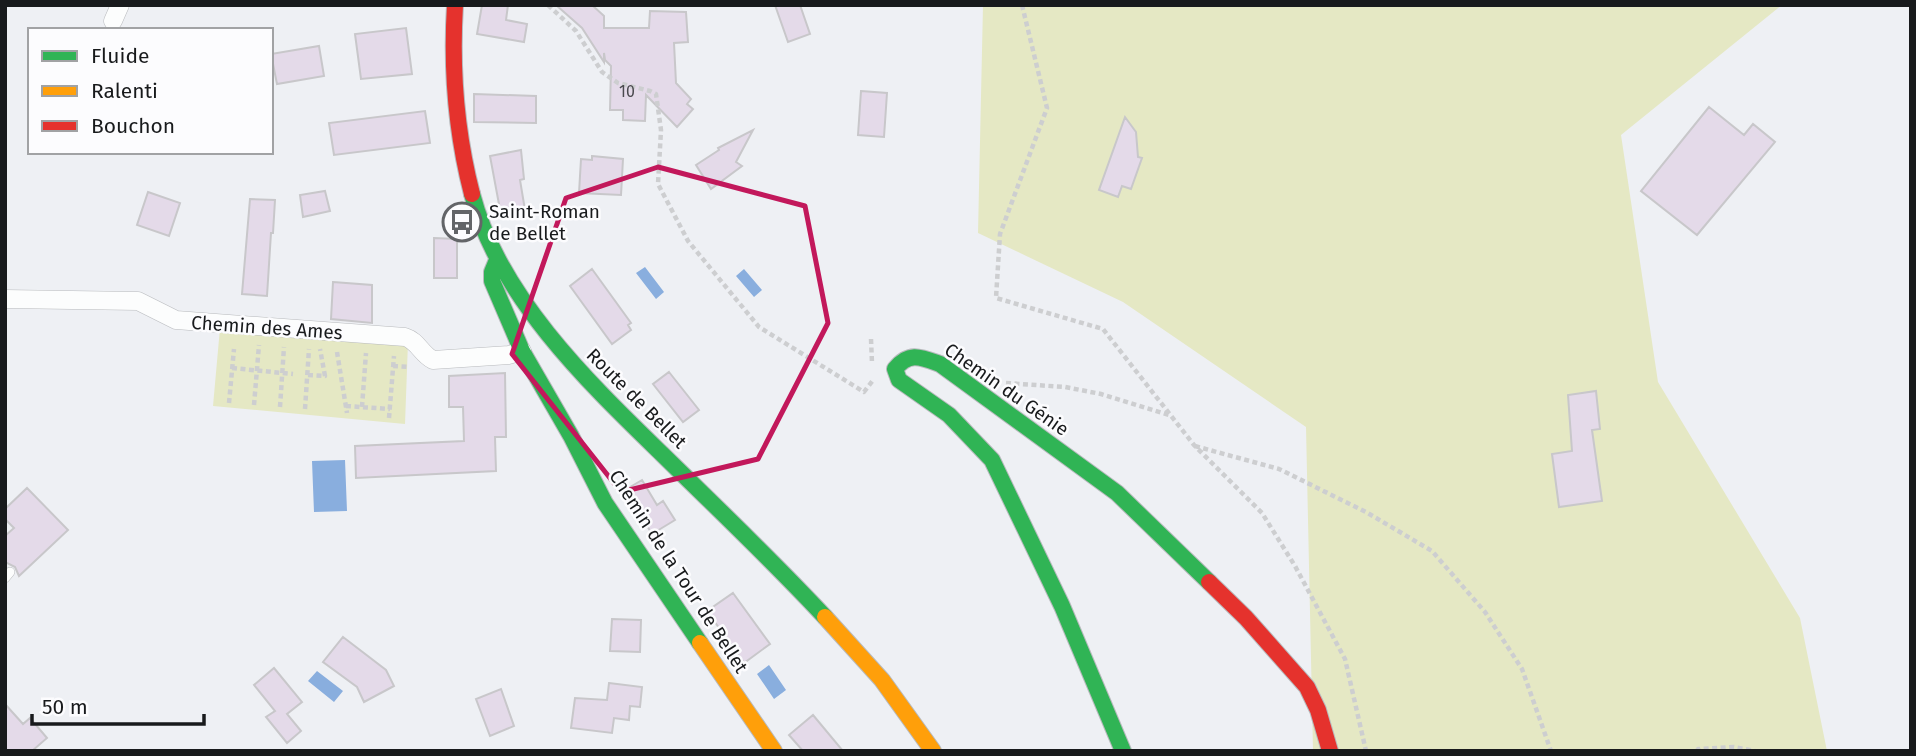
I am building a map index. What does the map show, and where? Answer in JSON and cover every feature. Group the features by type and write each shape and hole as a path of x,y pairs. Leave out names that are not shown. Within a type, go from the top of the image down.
{"street":[{"name":"Route de Bellet","path":"455,5 453,58 458,124 470,187 497,260 575,367 864,658 933,751"},
{"name":"Chemin de la Tour de Bellet","path":"497,260 492,281 522,351 572,436 605,503 774,751"},
{"name":"Chemin des Ames","path":"5,299 138,301 176,320 405,337 412,339 433,360 509,355 522,351"},
{"name":"Chemin du Génie","path":"1123,751 1062,606 992,460 949,415 898,380 895,369 909,356 929,359 1117,493 1246,618 1307,687 1318,710 1330,751"}],"path":[{"path":"548,5 576,31 603,72 618,83 650,90 656,94 661,130 658,184 688,241 759,327 864,392 874,378 871,339"},
{"path":"1022,5 1046,108 1000,234 996,298 1103,329 1194,445 1262,513 1295,566 1345,659 1366,751"},
{"path":"254,405 259,345"},
{"path":"273,346 310,349 305,409"},
{"path":"279,407 284,347"},
{"path":"229,403 234,348"},
{"path":"308,375 325,376 320,349 347,351"},
{"path":"337,350 347,413"},
{"path":"357,352 366,352 362,407"},
{"path":"389,418 394,355"},
{"path":"232,368 293,374"},
{"path":"976,392 998,383 1065,387 1101,394 1169,415"},
{"path":"346,406 390,409"},
{"path":"1194,445 1279,469 1366,512 1432,551 1485,612 1522,669 1551,751"},
{"path":"1700,751 1698,749 1734,747 1755,751"}],"highlighted area":[{"path":"658,167 805,206 828,323 758,459 621,492 512,354 566,198"}],"green space":[{"path":"983,5 1782,5 1621,135 1658,382 1800,618 1827,751 1313,751 1306,427 1123,302 978,233"},
{"path":"220,328 408,342 405,424 213,406"}],"water":[{"path":"645,267 664,292 656,299 636,273"},
{"path":"744,269 762,290 754,297 736,276"},
{"path":"345,460 347,511 314,512 312,461"},
{"path":"769,665 786,690 774,699 757,674"},
{"path":"317,671 343,691 334,702 308,681"}],"building":[{"path":"482,5 508,5 506,20 527,24 524,42 477,34"},
{"path":"556,5 592,5 604,16 604,28 649,28 650,11 686,12 688,42 674,43 676,83 691,99 687,104 693,109 677,127 646,95 645,121 623,120 623,110 610,110 611,66 605,60 604,53 604,62 582,28"},
{"path":"775,5 800,5 810,34 788,42"},
{"path":"406,28 412,74 361,79 355,34"},
{"path":"319,46 324,76 277,84 273,54"},
{"path":"861,91 887,93 884,137 858,135"},
{"path":"474,94 536,96 536,123 474,122"},
{"path":"1709,107 1744,135 1753,124 1775,142 1697,235 1641,191"},
{"path":"425,111 430,143 334,155 329,123"},
{"path":"1125,117 1136,132 1138,157 1142,158 1131,189 1122,186 1118,197 1099,190"},
{"path":"753,130 736,162 742,166 711,189 696,165 719,150 718,148"},
{"path":"521,150 524,179 520,180 525,210 501,215 490,156"},
{"path":"592,156 623,159 621,195 579,193 581,159 592,160"},
{"path":"325,191 330,211 303,217 300,195"},
{"path":"148,192 180,203 169,236 137,225"},
{"path":"250,199 275,200 267,296 242,294"},
{"path":"434,238 457,239 457,278 434,278"},
{"path":"592,269 631,323 628,325 631,330 612,344 570,286"},
{"path":"333,282 372,285 372,323 331,319"},
{"path":"669,372 699,410 683,422 653,384"},
{"path":"505,373 506,437 495,437 496,471 356,478 355,446 464,441 463,407 449,407 449,376"},
{"path":"1596,391 1600,429 1592,430 1602,501 1559,507 1552,454 1572,451 1568,395"},
{"path":"642,480 657,505 663,501 675,520 652,534 625,490"},
{"path":"27,488 68,530 19,576 15,567 5,562 5,536 14,528 5,519 5,509"},
{"path":"733,593 770,644 744,663 707,611"},
{"path":"612,619 641,620 640,652 610,651"},
{"path":"343,637 386,670 394,686 364,702 357,687 323,662"},
{"path":"274,668 302,702 287,714 301,731 287,743 266,717 275,711 254,685"},
{"path":"609,683 642,687 640,707 630,706 629,720 614,718 612,733 571,728 575,698 607,700"},
{"path":"501,689 514,726 490,736 476,699"},
{"path":"5,704 23,724 30,718 47,738 32,751 5,751"},
{"path":"813,715 843,751 803,751 789,735"}],"traffic: fast":[{"path":"472,194 485,232 503,268 550,336 605,398 825,617"},
{"path":"497,260 492,281 522,351 571,436 605,503 700,643"},
{"path":"1123,751 1062,606 992,460 949,415 899,380 895,369 905,360 916,357 940,364 1117,493 1209,582"}],"traffic: slow":[{"path":"825,617 882,680 933,751"},
{"path":"700,643 774,751"}],"traffic: jam":[{"path":"455,5 456,101 472,194"},
{"path":"1209,582 1246,618 1307,687 1318,710 1330,751"}],"place":[{"name":"Saint-Roman de Bellet","path":"462,222"}]}
